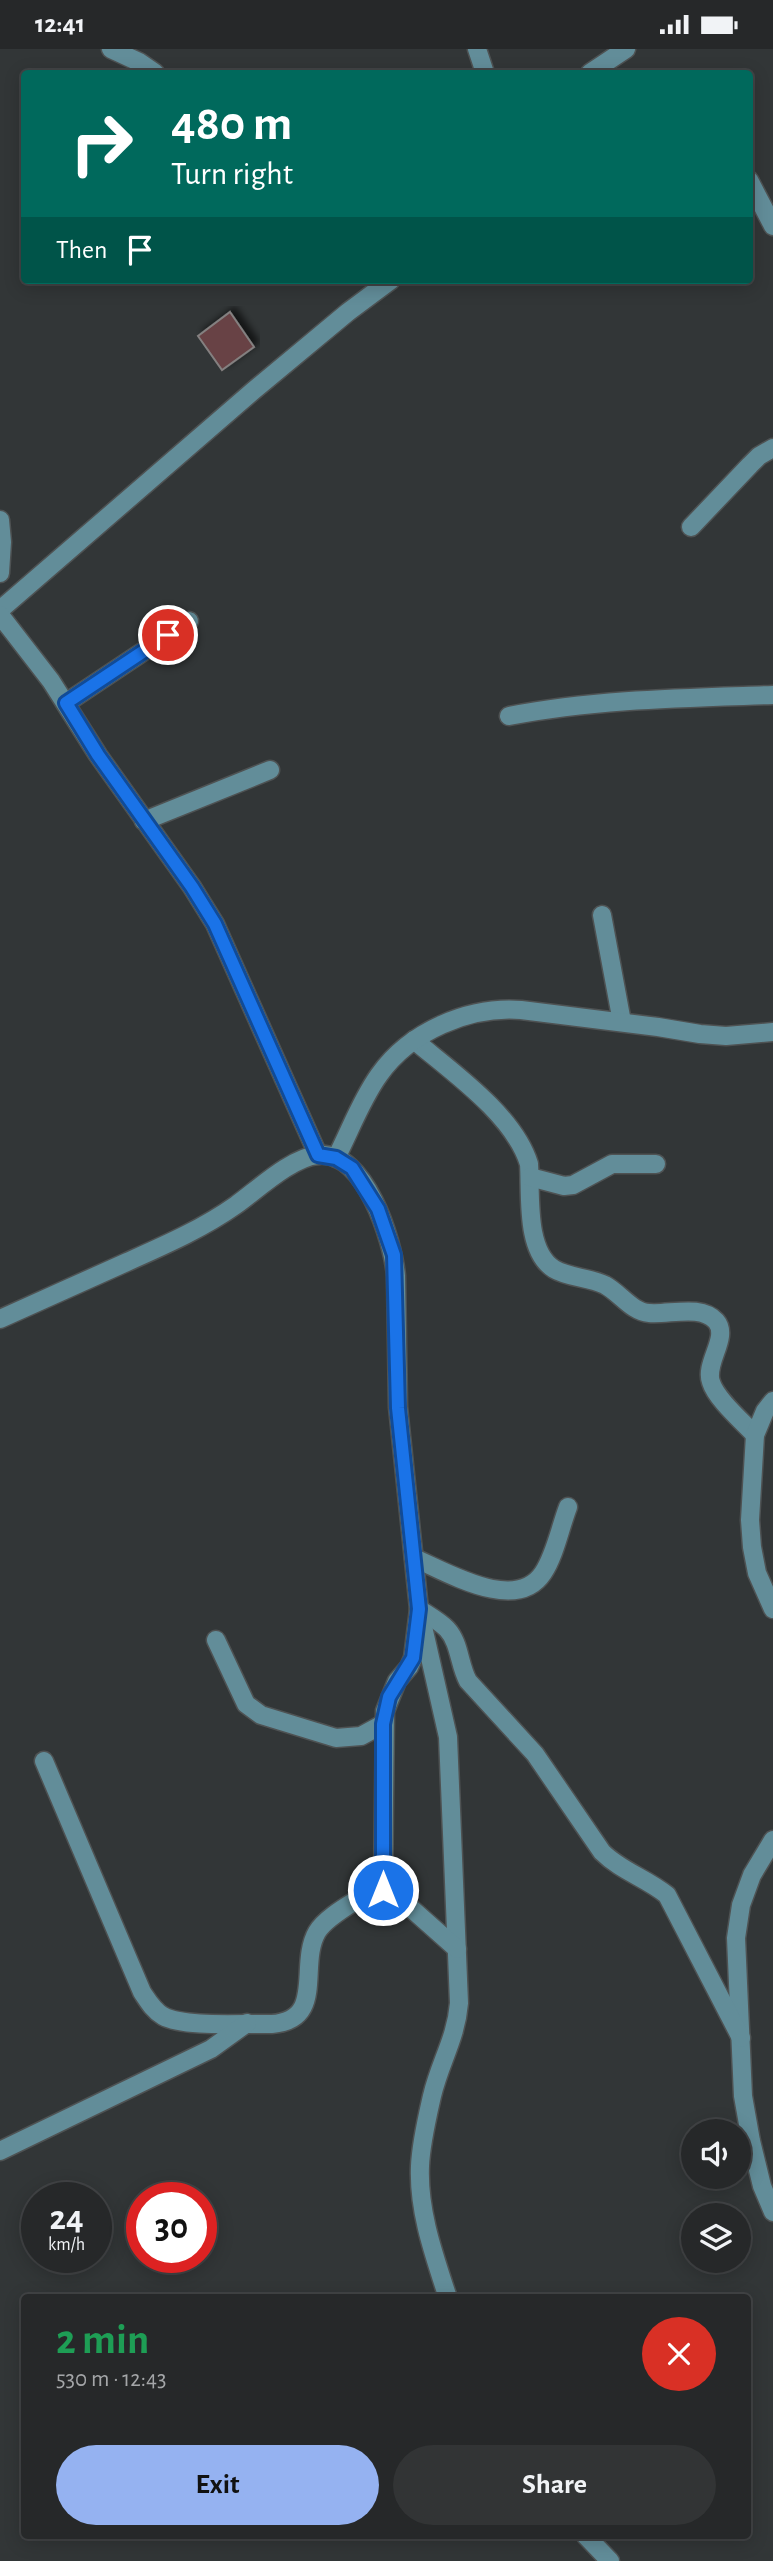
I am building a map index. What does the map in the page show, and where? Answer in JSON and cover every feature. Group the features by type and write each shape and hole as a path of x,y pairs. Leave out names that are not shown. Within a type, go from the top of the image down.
{"street":[{"path":"111,49 151,70"},
{"path":"477,49 484,70"},
{"path":"594,70 626,49"},
{"path":"753,188 773,226"},
{"path":"327,1156 215,924 192,887 98,755 66,703 0,612 253,391 386,284"},
{"path":"691,527 759,456 773,448"},
{"path":"0,520 0,573"},
{"path":"66,703 189,621"},
{"path":"509,716 604,702 773,695"},
{"path":"144,821 270,770"},
{"path":"602,915 622,1022"},
{"path":"327,1156 379,1075 414,1040 463,1016 480,1011 501,1009 726,1036 773,1032"},
{"path":"414,1040 468,1085 510,1129 526,1153 536,1248 544,1260 554,1269 603,1284 642,1312 696,1312 715,1319 720,1327 710,1367 710,1383 755,1435"},
{"path":"0,1319 189,1234 297,1162 327,1156 352,1168 378,1209 394,1255 398,1408 419,1609 448,1737 458,2016 455,2034 432,2096 420,2164 427,2232 447,2294"},
{"path":"530,1177 564,1186 573,1185 612,1164 656,1164"},
{"path":"773,1401 765,1411 755,1435 750,1520 757,1573 773,1609"},
{"path":"414,1558 491,1590 509,1593 523,1590 534,1583 547,1566 568,1507"},
{"path":"383,1890 383,1724 389,1697 413,1658 419,1609"},
{"path":"419,1609 448,1630 455,1641 468,1681 535,1754 603,1852 613,1863 653,1883 667,1895 741,2038"},
{"path":"216,1640 246,1703 261,1715 336,1738 361,1736 383,1724"},
{"path":"44,1761 142,1991 151,2006 176,2022 281,2023 300,2014 306,2004 313,1941 318,1930 348,1905 368,1893 383,1890 395,1893 457,1949"},
{"path":"773,1840 752,1875 741,1905 736,1950 743,2096 762,2186 773,2212"},
{"path":"0,2151 211,2049 247,2023"},
{"path":"589,2539 610,2561"}],"building":[{"path":"230,312 254,347 222,370 198,336"}],"route":[{"path":"168,635 66,703 83,733 192,887 215,924 318,1155 336,1158 352,1168 378,1209 394,1255 398,1408 419,1609 413,1658 389,1697 383,1724 383,1890"}]}
